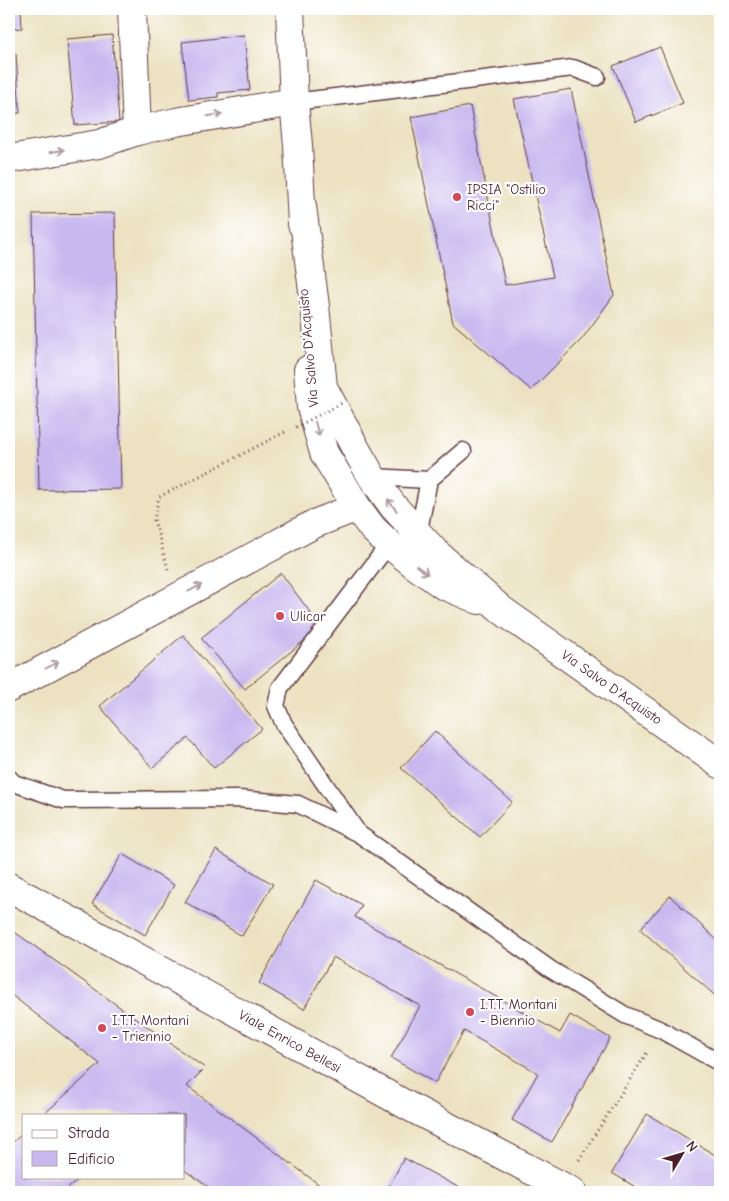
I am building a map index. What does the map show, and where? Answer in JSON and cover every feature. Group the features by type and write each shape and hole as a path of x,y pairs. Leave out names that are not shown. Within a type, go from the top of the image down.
{"main road":[{"path":"132,9 137,131"},
{"name":"Via Salvo D'Acquisto","path":"290,9 294,102 302,206 323,387 357,451 392,506 418,535 503,611 720,764"},
{"path":"9,159 99,144 137,131 176,122 294,102"},
{"name":"Via Salvo D'Acquisto","path":"302,206 302,308 311,407 324,453 358,508 373,528 390,544 443,585 503,611"},
{"path":"9,688 314,524 358,508"},
{"name":"Viale Enrico Bellesi","path":"9,887 410,1107 568,1189"}],"lane":[{"path":"294,102 573,68 596,76"},
{"path":"418,535 428,480 463,451"},
{"path":"372,477 428,480"},
{"path":"359,834 284,724 276,706 280,688 390,544"},
{"path":"9,778 14,783 63,800 239,799 298,804 359,834 550,969 625,1015 661,1030 720,1063"}],"path":[{"path":"296,427 342,403"},
{"path":"177,598 154,520 159,497 288,431"},
{"path":"568,1189 661,1030"}],"building":[{"path":"9,9 21,9 22,28 9,29"},
{"path":"112,35 119,122 75,125 67,39"},
{"path":"244,35 250,90 218,93 218,97 189,100 182,42"},
{"path":"660,47 683,103 636,122 613,66"},
{"path":"16,54 20,113 9,114 9,55"},
{"name":"IPSIA \"Ostilio Ricci\"","path":"571,89 614,295 582,339 531,390 453,323 411,117 470,106 505,285 553,277 514,99"},
{"path":"115,213 121,489 39,490 33,214"},
{"path":"281,573 321,627 245,689 201,638"},
{"path":"183,635 262,729 214,768 188,738 152,768 100,706"},
{"path":"435,731 512,802 480,837 401,768"},
{"path":"216,850 273,884 242,936 185,902"},
{"path":"122,854 174,885 145,935 92,904"},
{"name":"I.T.T. Montani - Biennio","path":"316,880 362,905 355,917 560,1033 570,1015 610,1038 552,1142 512,1120 538,1073 464,1031 435,1083 391,1058 420,1006 333,957 304,1009 259,983"},
{"path":"670,896 720,943 720,1000 640,929"},
{"name":"I.T.T. Montani - Triennio","path":"9,928 205,1068 187,1086 329,1192 216,1192 185,1171 185,1114 44,1114 100,1064 9,993"},
{"path":"647,1114 720,1158 720,1192 644,1192 612,1173"},
{"path":"22,1134 22,1178 80,1178 64,1192 9,1192 9,1143 10,1145"},
{"path":"404,1158 467,1192 386,1192"}],"place":[{"name":"IPSIA \"Ostilio Ricci\"","path":"457,197"},
{"name":"Ulicar","path":"280,616"},
{"name":"I.T.T. Montani - Biennio","path":"470,1012"},
{"name":"I.T.T. Montani - Triennio","path":"102,1028"}]}
